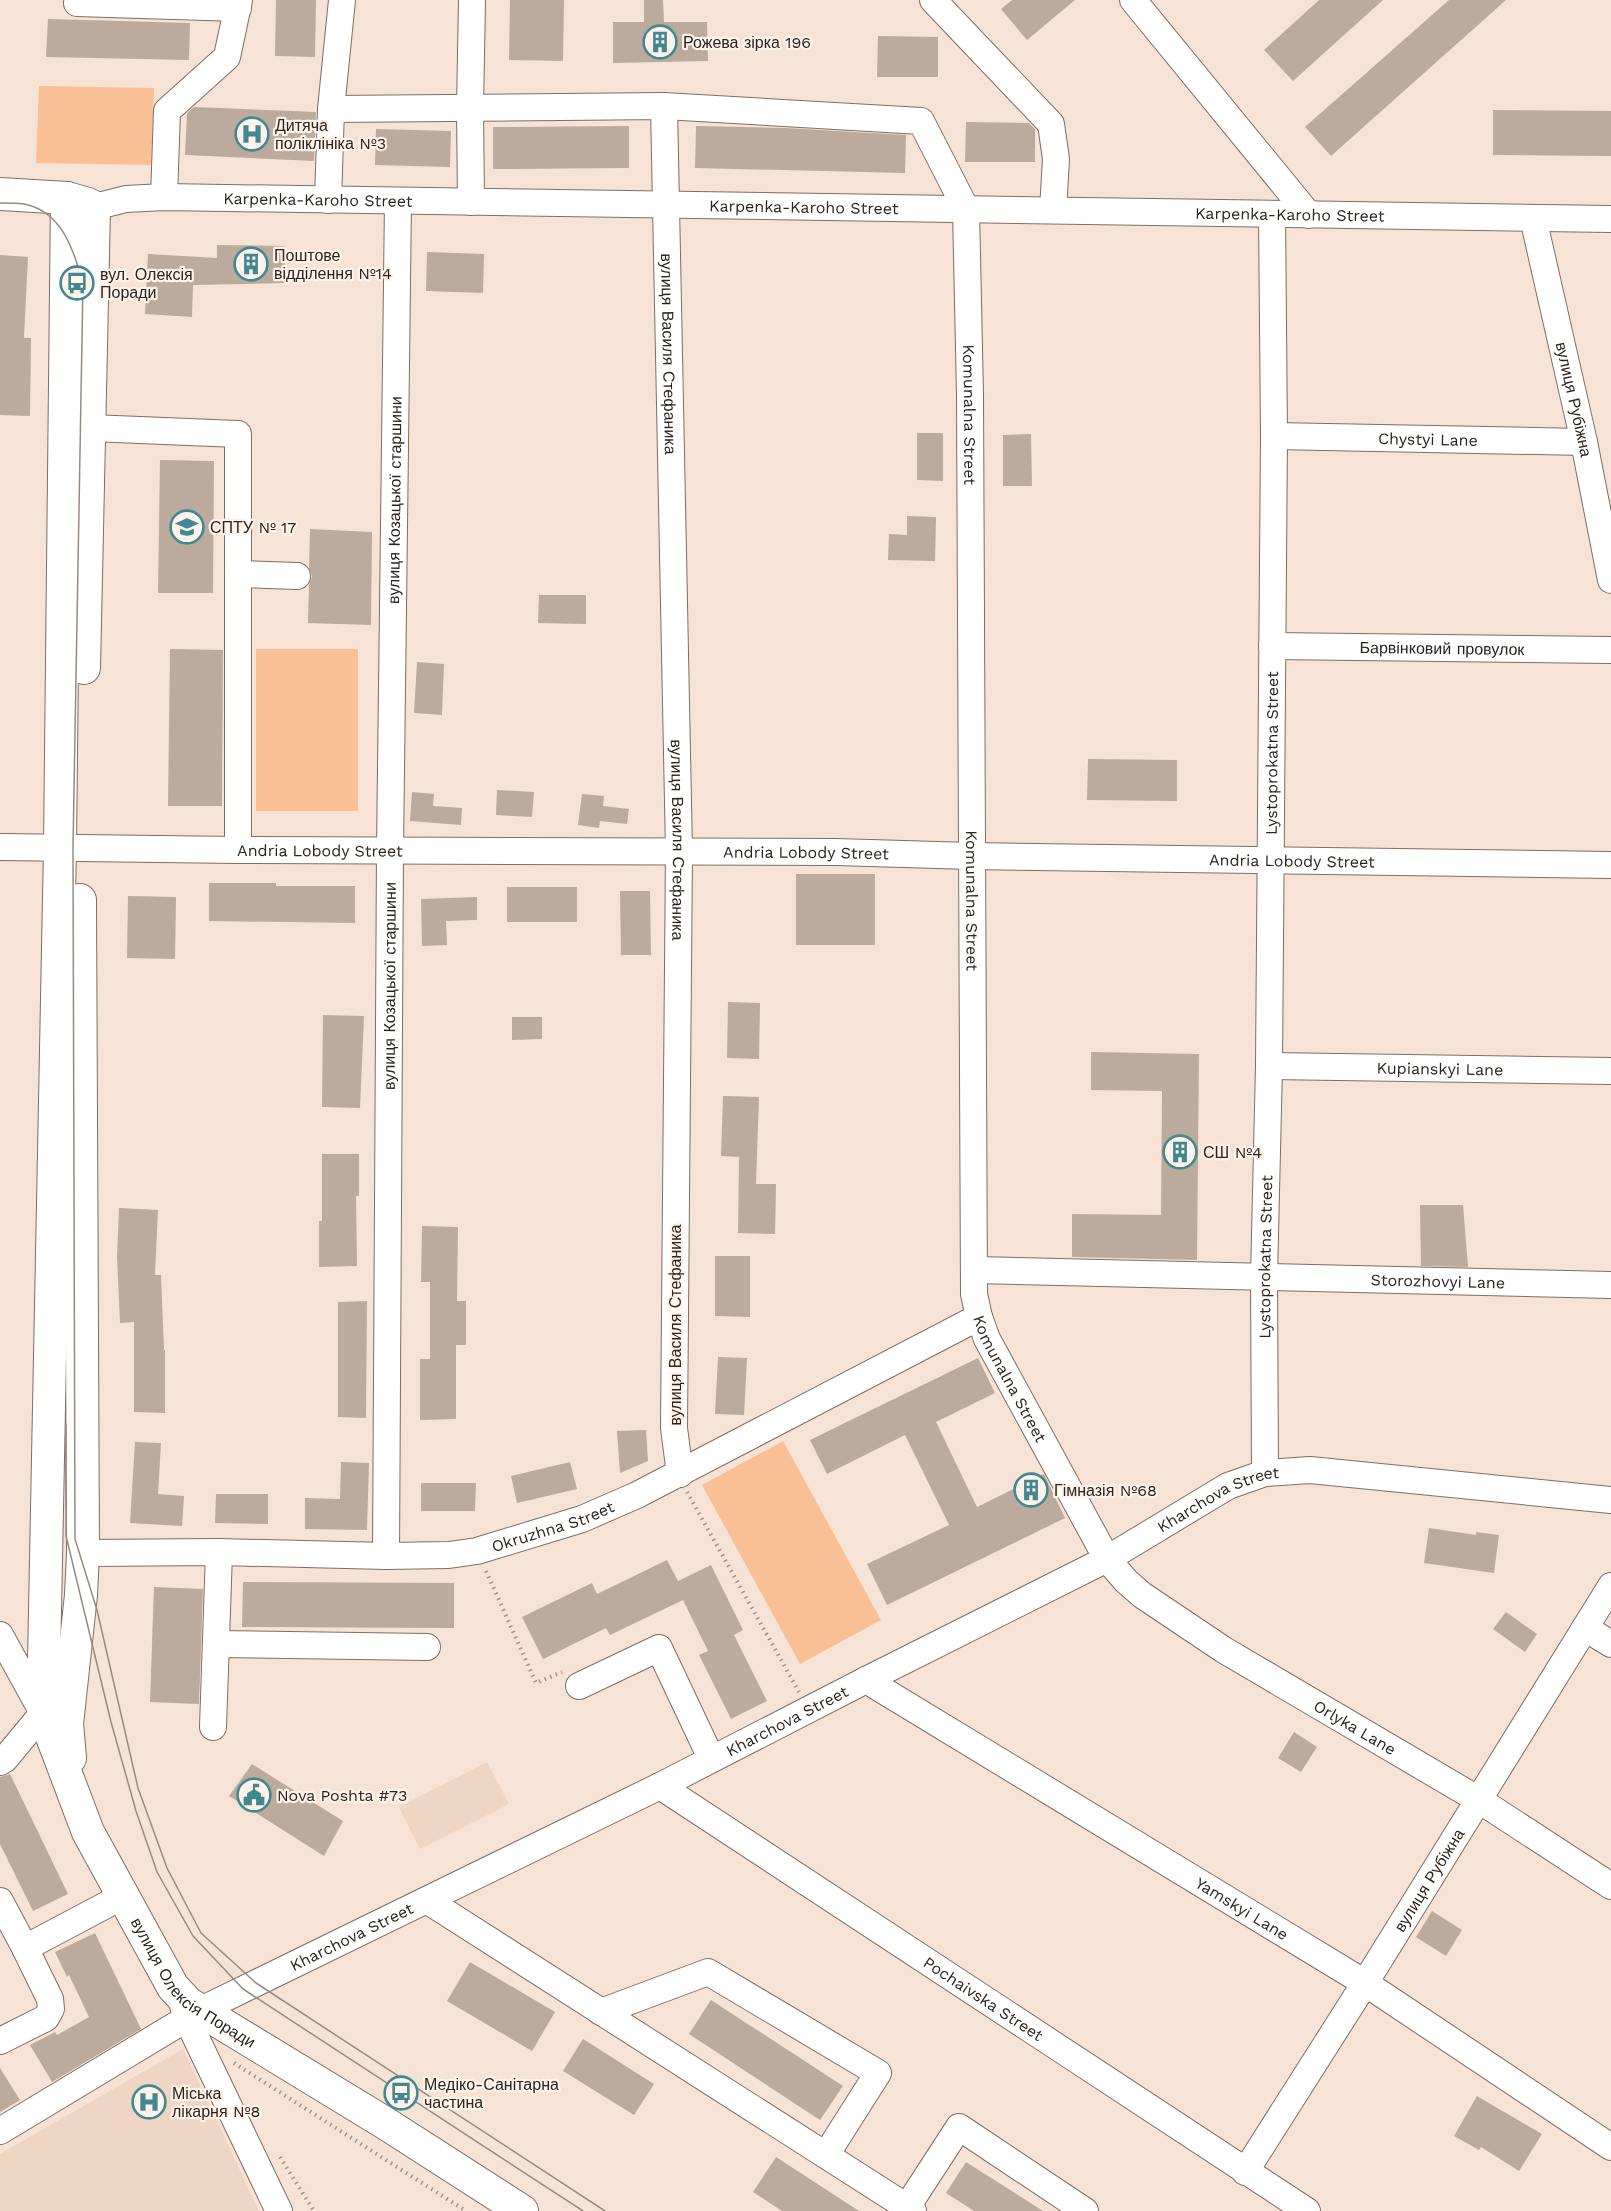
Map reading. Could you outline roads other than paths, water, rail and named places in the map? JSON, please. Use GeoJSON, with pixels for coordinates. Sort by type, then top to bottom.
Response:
{"type":"FeatureCollection","features":[{"type":"Feature","properties":{"kind":"main road","name":"Karpenka-Karoho Street"},"geometry":{"type":"LineString","coordinates":[[0,194],[76,206]]}},
{"type":"Feature","properties":{"kind":"main road"},"geometry":{"type":"LineString","coordinates":[[0,216],[51,217],[76,206]]}},
{"type":"Feature","properties":{"kind":"main road"},"geometry":{"type":"LineString","coordinates":[[43,1713],[70,847],[90,428],[76,206]]}},
{"type":"Feature","properties":{"kind":"main road"},"geometry":{"type":"LineString","coordinates":[[76,206],[70,847],[83,1553],[81,1595],[67,1724],[68,1749],[88,1832]]}},
{"type":"Feature","properties":{"kind":"main road","name":"вулиця Олексія Поради"},"geometry":{"type":"LineString","coordinates":[[43,1713],[88,1832],[173,1987],[189,2008],[385,2123],[522,2211]]}},
{"type":"Feature","properties":{"kind":"street"},"geometry":{"type":"LineString","coordinates":[[328,200],[331,109],[342,0]]}},
{"type":"Feature","properties":{"kind":"street"},"geometry":{"type":"LineString","coordinates":[[471,202],[472,0]]}},
{"type":"Feature","properties":{"kind":"street"},"geometry":{"type":"LineString","coordinates":[[1133,0],[1310,215]]}},
{"type":"Feature","properties":{"kind":"street"},"geometry":{"type":"LineString","coordinates":[[77,3],[238,4],[227,57],[167,111],[164,197]]}},
{"type":"Feature","properties":{"kind":"street"},"geometry":{"type":"LineString","coordinates":[[946,4],[1051,124],[1056,159],[1053,210]]}},
{"type":"Feature","properties":{"kind":"street"},"geometry":{"type":"LineString","coordinates":[[331,109],[664,106],[921,121],[966,209]]}},
{"type":"Feature","properties":{"kind":"street","name":"вулиця Василя Стефаника"},"geometry":{"type":"LineString","coordinates":[[664,106],[668,203],[679,852],[674,1428],[680,1474]]}},
{"type":"Feature","properties":{"kind":"street","name":"Karpenka-Karoho Street"},"geometry":{"type":"LineString","coordinates":[[76,206],[126,199],[164,197],[1611,219]]}},
{"type":"Feature","properties":{"kind":"street","name":"вулиця Козацької старшини"},"geometry":{"type":"LineString","coordinates":[[386,1556],[390,850],[398,201]]}},
{"type":"Feature","properties":{"kind":"street","name":"Komunalna Street"},"geometry":{"type":"LineString","coordinates":[[966,209],[970,407],[974,1294],[987,1339],[1107,1559]]}},
{"type":"Feature","properties":{"kind":"street","name":"Lystoprokatna Street"},"geometry":{"type":"LineString","coordinates":[[1265,1473],[1264,1277],[1269,1066],[1274,436],[1272,214]]}},
{"type":"Feature","properties":{"kind":"street","name":"вулиця Рубіжна"},"geometry":{"type":"LineString","coordinates":[[1533,218],[1584,442],[1611,580]]}},
{"type":"Feature","properties":{"kind":"street"},"geometry":{"type":"LineString","coordinates":[[90,428],[238,434],[238,850]]}},
{"type":"Feature","properties":{"kind":"street","name":"Chystyi Lane"},"geometry":{"type":"LineString","coordinates":[[1274,436],[1584,442]]}},
{"type":"Feature","properties":{"kind":"street"},"geometry":{"type":"LineString","coordinates":[[238,574],[297,576]]}},
{"type":"Feature","properties":{"kind":"street","name":"Барвінковий провулок"},"geometry":{"type":"LineString","coordinates":[[1272,645],[1611,650]]}},
{"type":"Feature","properties":{"kind":"street","name":"Andria Lobody Street"},"geometry":{"type":"LineString","coordinates":[[0,847],[836,852],[1611,865]]}},
{"type":"Feature","properties":{"kind":"street","name":"Kupianskyi Lane"},"geometry":{"type":"LineString","coordinates":[[1269,1066],[1611,1071]]}},
{"type":"Feature","properties":{"kind":"street","name":"Storozhovyi Lane"},"geometry":{"type":"LineString","coordinates":[[974,1270],[1611,1285]]}},
{"type":"Feature","properties":{"kind":"street","name":"Okruzhna Street"},"geometry":{"type":"LineString","coordinates":[[83,1553],[219,1552],[386,1556],[448,1555],[477,1551],[582,1519],[680,1474],[979,1317]]}},
{"type":"Feature","properties":{"kind":"street","name":"Kharchova Street"},"geometry":{"type":"LineString","coordinates":[[0,2132],[189,2008],[428,1901],[660,1786],[711,1758],[1107,1559],[1228,1486],[1265,1473],[1310,1470],[1611,1500]]}},
{"type":"Feature","properties":{"kind":"street"},"geometry":{"type":"LineString","coordinates":[[213,1728],[219,1552]]}},
{"type":"Feature","properties":{"kind":"street","name":"Orlyka Lane"},"geometry":{"type":"LineString","coordinates":[[1107,1559],[1142,1595],[1205,1638],[1479,1800],[1611,1886]]}},
{"type":"Feature","properties":{"kind":"street","name":"вулиця Рубіжна"},"geometry":{"type":"LineString","coordinates":[[1245,2172],[1611,1586]]}},
{"type":"Feature","properties":{"kind":"street"},"geometry":{"type":"LineString","coordinates":[[1585,1628],[1611,1644]]}},
{"type":"Feature","properties":{"kind":"street","name":"вулиця Олексія Поради"},"geometry":{"type":"LineString","coordinates":[[0,1635],[43,1713]]}},
{"type":"Feature","properties":{"kind":"street"},"geometry":{"type":"LineString","coordinates":[[216,1644],[427,1647]]}},
{"type":"Feature","properties":{"kind":"street"},"geometry":{"type":"LineString","coordinates":[[579,1686],[660,1648],[711,1758]]}},
{"type":"Feature","properties":{"kind":"street","name":"Yamskyi Lane"},"geometry":{"type":"LineString","coordinates":[[866,1680],[1365,1983],[1611,2147]]}},
{"type":"Feature","properties":{"kind":"street"},"geometry":{"type":"LineString","coordinates":[[0,1762],[43,1713]]}},
{"type":"Feature","properties":{"kind":"street","name":"Pochaivska Street"},"geometry":{"type":"LineString","coordinates":[[660,1786],[1306,2211]]}},
{"type":"Feature","properties":{"kind":"street"},"geometry":{"type":"LineString","coordinates":[[25,1948],[123,1896]]}},
{"type":"Feature","properties":{"kind":"street"},"geometry":{"type":"LineString","coordinates":[[0,1901],[50,1999],[51,2009],[46,2018],[0,2041]]}},
{"type":"Feature","properties":{"kind":"street"},"geometry":{"type":"LineString","coordinates":[[428,1901],[910,2209],[959,2127],[1085,2211]]}},
{"type":"Feature","properties":{"kind":"street"},"geometry":{"type":"LineString","coordinates":[[601,2012],[708,1972],[878,2073],[825,2155]]}},
{"type":"Feature","properties":{"kind":"street"},"geometry":{"type":"LineString","coordinates":[[189,2008],[279,2211]]}},
{"type":"Feature","properties":{"kind":"tram line"},"geometry":{"type":"LineString","coordinates":[[0,203],[24,204],[48,215],[64,234],[83,283],[73,847],[75,1539],[97,1610],[138,1788],[167,1868],[201,1933],[256,1983],[605,2211]]}},
{"type":"Feature","properties":{"kind":"tram line"},"geometry":{"type":"LineString","coordinates":[[66,1424],[66,1536],[111,1722],[136,1811],[157,1872],[193,1936],[243,1989],[583,2211]]}},
{"type":"Feature","properties":{"kind":"place","name":"Рожева зірка 196"},"geometry":{"type":"Point","coordinates":[660,42]}},
{"type":"Feature","properties":{"kind":"place","name":"Дитяча поліклініка №3"},"geometry":{"type":"Point","coordinates":[252,134]}},
{"type":"Feature","properties":{"kind":"place","name":"Поштове відділення №14"},"geometry":{"type":"Point","coordinates":[251,264]}},
{"type":"Feature","properties":{"kind":"place","name":"вул. Олексія Поради"},"geometry":{"type":"Point","coordinates":[77,283]}},
{"type":"Feature","properties":{"kind":"place","name":"СПТУ № 17"},"geometry":{"type":"Point","coordinates":[187,527]}},
{"type":"Feature","properties":{"kind":"place","name":"СШ №4"},"geometry":{"type":"Point","coordinates":[1180,1152]}},
{"type":"Feature","properties":{"kind":"place","name":"Гімназія №68"},"geometry":{"type":"Point","coordinates":[1031,1490]}},
{"type":"Feature","properties":{"kind":"place","name":"Nova Poshta #73"},"geometry":{"type":"Point","coordinates":[254,1795]}},
{"type":"Feature","properties":{"kind":"place","name":"Медіко-Санітарна частина"},"geometry":{"type":"Point","coordinates":[401,2093]}},
{"type":"Feature","properties":{"kind":"place","name":"Міська лікарня №8"},"geometry":{"type":"Point","coordinates":[149,2102]}}]}
